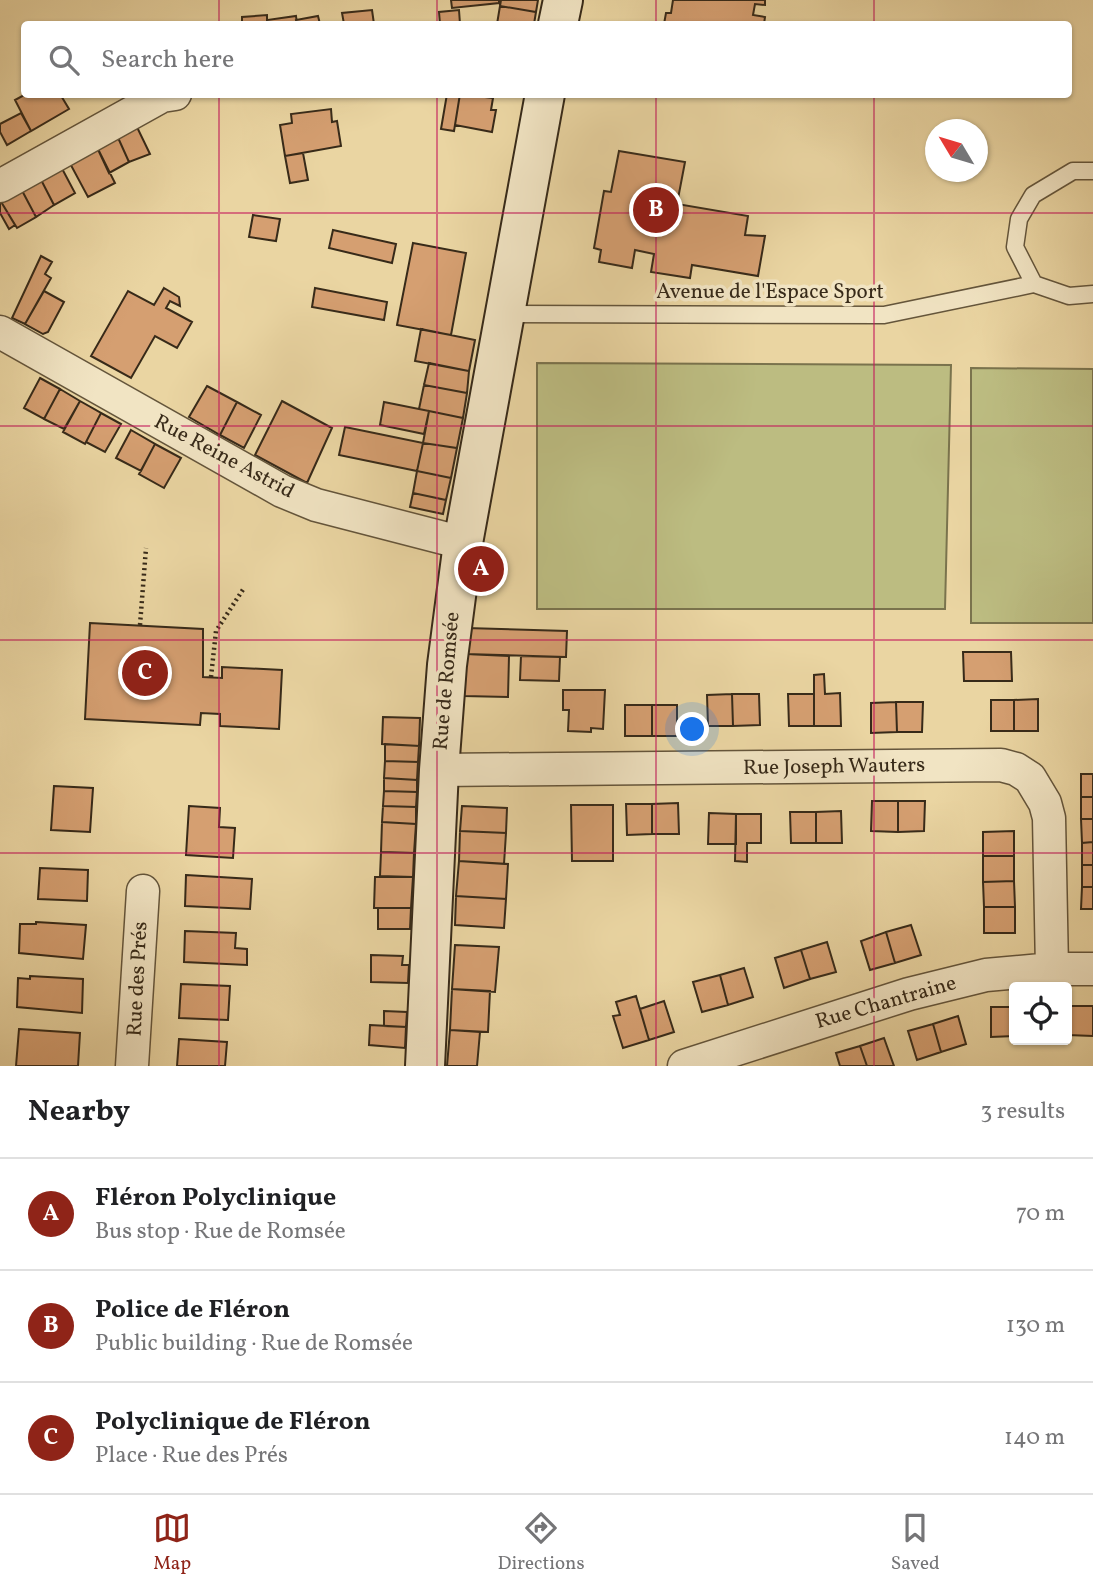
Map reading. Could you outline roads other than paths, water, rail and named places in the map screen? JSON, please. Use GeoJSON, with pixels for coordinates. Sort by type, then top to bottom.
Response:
{"type":"FeatureCollection","features":[{"type":"Feature","properties":{"kind":"main road"},"geometry":{"type":"LineString","coordinates":[[559,21],[563,0]]}},
{"type":"Feature","properties":{"kind":"main road","name":"Rue de Romsée"},"geometry":{"type":"LineString","coordinates":[[425,1066],[439,770],[447,665],[463,543],[544,98]]}},
{"type":"Feature","properties":{"kind":"street"},"geometry":{"type":"LineString","coordinates":[[0,186],[158,98]]}},
{"type":"Feature","properties":{"kind":"street","name":"Rue Reine Astrid"},"geometry":{"type":"LineString","coordinates":[[0,332],[282,491],[316,505],[463,543]]}},
{"type":"Feature","properties":{"kind":"street","name":"Rue Joseph Wauters"},"geometry":{"type":"LineString","coordinates":[[439,770],[1001,765],[1016,769],[1030,778],[1040,791],[1049,818],[1052,969]]}},
{"type":"Feature","properties":{"kind":"street","name":"Rue des Prés"},"geometry":{"type":"LineString","coordinates":[[132,1066],[143,891]]}},
{"type":"Feature","properties":{"kind":"street","name":"Rue Chantraine"},"geometry":{"type":"LineString","coordinates":[[684,1066],[909,994],[986,975],[1052,969],[1093,969]]}},
{"type":"Feature","properties":{"kind":"lane"},"geometry":{"type":"LineString","coordinates":[[1093,171],[1073,171],[1033,195],[1019,219],[1016,247],[1034,284],[1069,296],[1093,294]]}},
{"type":"Feature","properties":{"kind":"lane","name":"Avenue de l'Espace Sport"},"geometry":{"type":"LineString","coordinates":[[505,314],[884,315],[1034,284]]}},
{"type":"Feature","properties":{"kind":"place","name":"Police de Fléron"},"geometry":{"type":"Point","coordinates":[656,210]}},
{"type":"Feature","properties":{"kind":"place","name":"Fléron Polyclinique"},"geometry":{"type":"Point","coordinates":[481,569]}},
{"type":"Feature","properties":{"kind":"place","name":"Polyclinique de Fléron"},"geometry":{"type":"Point","coordinates":[145,673]}}]}
